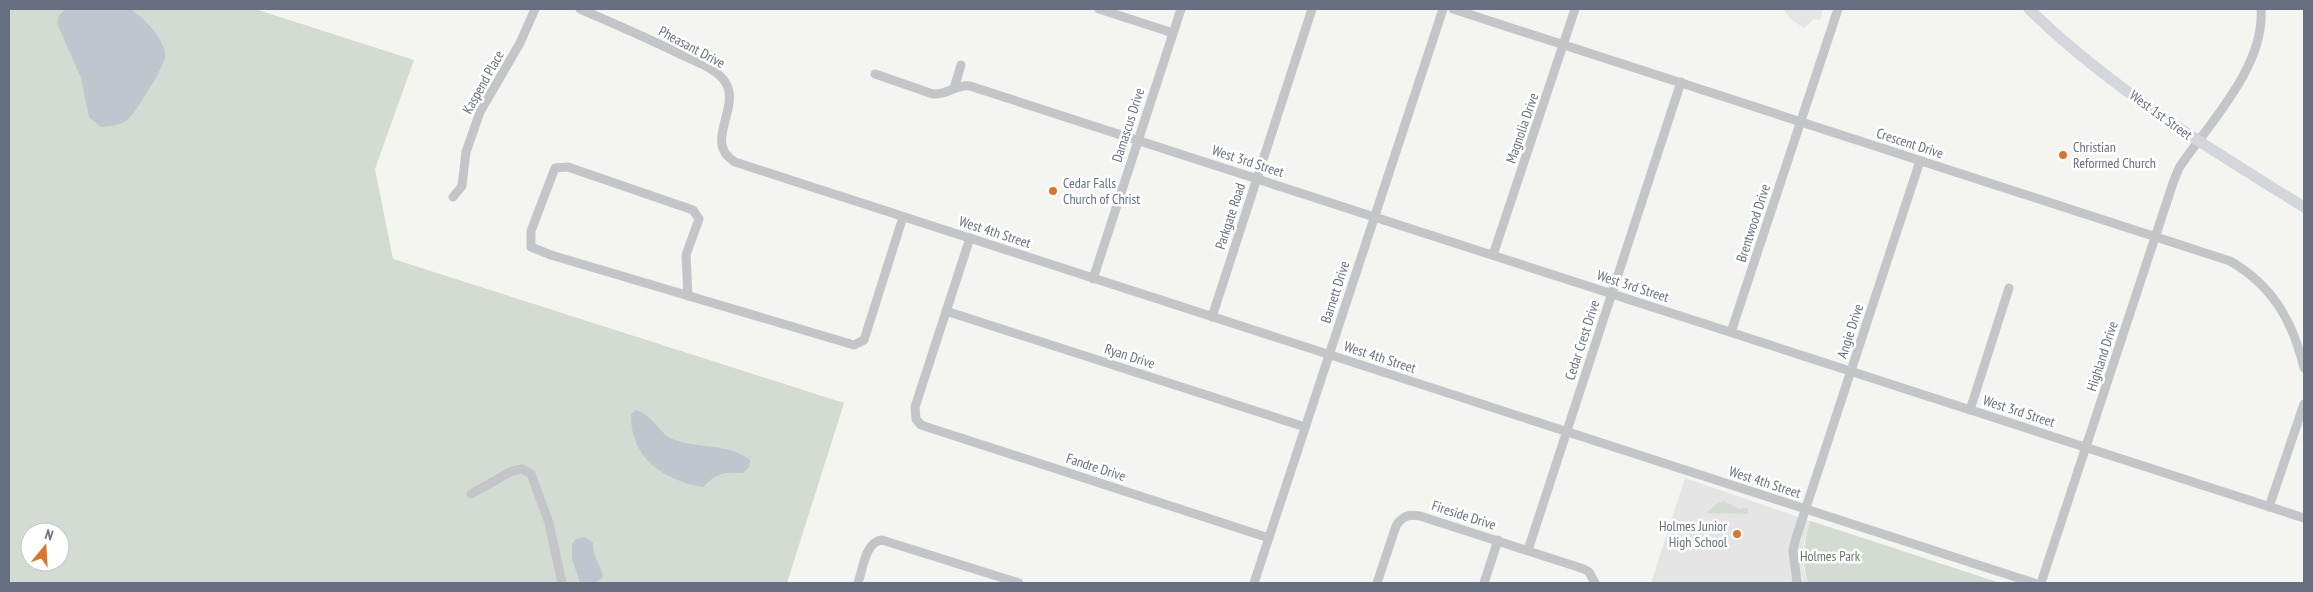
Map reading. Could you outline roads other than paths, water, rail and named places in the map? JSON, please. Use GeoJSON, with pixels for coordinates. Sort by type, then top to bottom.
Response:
{"type":"FeatureCollection","features":[{"type":"Feature","properties":{"kind":"main road","name":"West 1st Street"},"geometry":{"type":"LineString","coordinates":[[2029,9],[2089,62],[2198,141],[2304,207]]}},
{"type":"Feature","properties":{"kind":"street","name":"Kaspend Place"},"geometry":{"type":"LineString","coordinates":[[453,197],[462,186],[466,152],[480,112],[520,42],[535,9]]}},
{"type":"Feature","properties":{"kind":"street","name":"Pheasant Drive"},"geometry":{"type":"LineString","coordinates":[[580,9],[665,46],[706,66],[723,78],[729,89],[730,106],[721,138],[723,150]]}},
{"type":"Feature","properties":{"kind":"street"},"geometry":{"type":"LineString","coordinates":[[1099,9],[1173,33]]}},
{"type":"Feature","properties":{"kind":"street","name":"Damascus Drive"},"geometry":{"type":"LineString","coordinates":[[1093,279],[1181,9]]}},
{"type":"Feature","properties":{"kind":"street","name":"Parkgate Road"},"geometry":{"type":"LineString","coordinates":[[1212,317],[1312,9]]}},
{"type":"Feature","properties":{"kind":"street","name":"Barnett Drive"},"geometry":{"type":"LineString","coordinates":[[1254,583],[1443,9]]}},
{"type":"Feature","properties":{"kind":"street","name":"Crescent Drive"},"geometry":{"type":"LineString","coordinates":[[1454,9],[2230,260],[2262,283],[2283,311],[2304,368]]}},
{"type":"Feature","properties":{"kind":"street","name":"Magnolia Drive"},"geometry":{"type":"LineString","coordinates":[[1493,255],[1575,9]]}},
{"type":"Feature","properties":{"kind":"street","name":"Brentwood Drive"},"geometry":{"type":"LineString","coordinates":[[1731,332],[1838,9]]}},
{"type":"Feature","properties":{"kind":"street","name":"Highland Drive"},"geometry":{"type":"LineString","coordinates":[[2041,583],[2176,176],[2248,67],[2257,41],[2261,9]]}},
{"type":"Feature","properties":{"kind":"street"},"geometry":{"type":"LineString","coordinates":[[954,88],[961,65]]}},
{"type":"Feature","properties":{"kind":"street","name":"West 3rd Street"},"geometry":{"type":"LineString","coordinates":[[875,74],[933,94],[942,95],[961,85],[970,86],[2304,518]]}},
{"type":"Feature","properties":{"kind":"street","name":"Cedar Crest Drive"},"geometry":{"type":"LineString","coordinates":[[1528,550],[1681,82]]}},
{"type":"Feature","properties":{"kind":"street","name":"West 4th Street"},"geometry":{"type":"LineString","coordinates":[[723,150],[735,162],[2034,583]]}},
{"type":"Feature","properties":{"kind":"street","name":"Angie Drive"},"geometry":{"type":"LineString","coordinates":[[1797,583],[1793,550],[1920,161]]}},
{"type":"Feature","properties":{"kind":"street"},"geometry":{"type":"LineString","coordinates":[[688,296],[686,255],[700,219],[693,210],[568,167],[555,168],[530,231],[531,247],[688,296],[854,345],[864,340],[903,217]]}},
{"type":"Feature","properties":{"kind":"street"},"geometry":{"type":"LineString","coordinates":[[946,311],[970,238]]}},
{"type":"Feature","properties":{"kind":"street"},"geometry":{"type":"LineString","coordinates":[[1970,410],[2009,288]]}},
{"type":"Feature","properties":{"kind":"street","name":"Fandre Drive"},"geometry":{"type":"LineString","coordinates":[[946,311],[915,407],[916,420],[927,428],[1269,538]]}},
{"type":"Feature","properties":{"kind":"street","name":"Ryan Drive"},"geometry":{"type":"LineString","coordinates":[[946,311],[1305,427]]}},
{"type":"Feature","properties":{"kind":"street"},"geometry":{"type":"LineString","coordinates":[[2269,507],[2304,404]]}},
{"type":"Feature","properties":{"kind":"street"},"geometry":{"type":"LineString","coordinates":[[470,494],[512,471],[522,469],[532,474],[549,523],[562,583]]}},
{"type":"Feature","properties":{"kind":"street","name":"Fireside Drive"},"geometry":{"type":"LineString","coordinates":[[1377,583],[1396,526],[1399,521],[1410,515],[1420,516],[1584,568],[1593,577],[1595,583]]}},
{"type":"Feature","properties":{"kind":"street"},"geometry":{"type":"LineString","coordinates":[[858,583],[869,548],[877,540],[882,540],[1019,583]]}},
{"type":"Feature","properties":{"kind":"street"},"geometry":{"type":"LineString","coordinates":[[1484,583],[1498,540]]}},
{"type":"Feature","properties":{"kind":"place","name":"Christian Reformed Church"},"geometry":{"type":"Point","coordinates":[2063,155]}},
{"type":"Feature","properties":{"kind":"place","name":"Cedar Falls Church of Christ"},"geometry":{"type":"Point","coordinates":[1053,191]}},
{"type":"Feature","properties":{"kind":"place","name":"Holmes Junior High School"},"geometry":{"type":"Point","coordinates":[1737,534]}},
{"type":"Feature","properties":{"kind":"park label","name":"Holmes Park"},"geometry":{"type":"Point","coordinates":[1830,556]}}]}
